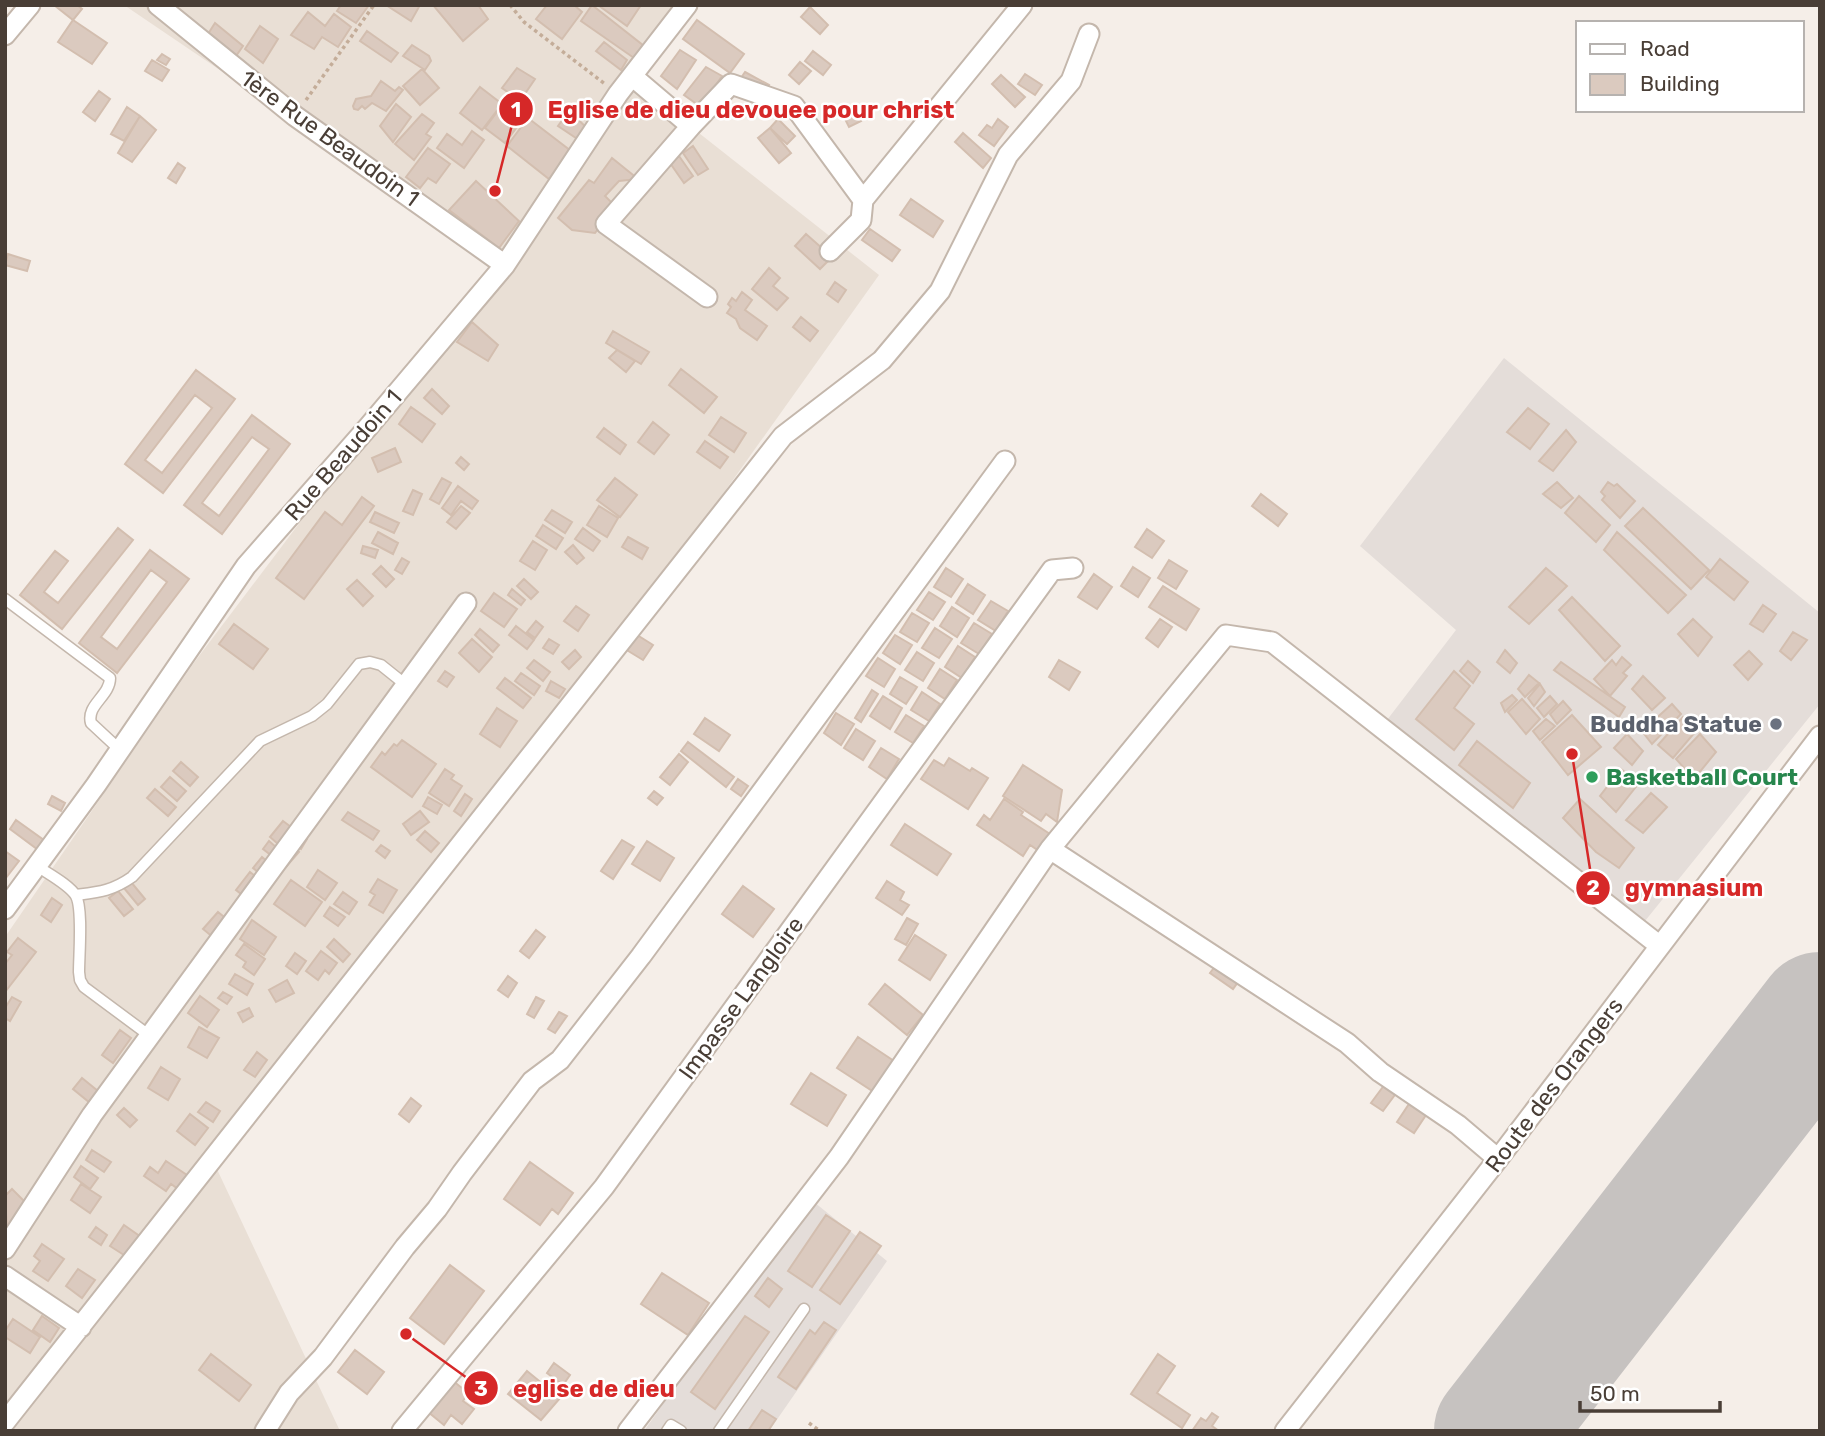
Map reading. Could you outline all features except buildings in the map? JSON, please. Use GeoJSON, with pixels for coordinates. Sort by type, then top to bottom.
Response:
{"type":"FeatureCollection","features":[{"type":"Feature","properties":{"kind":"street"},"geometry":{"type":"LineString","coordinates":[[5,34],[30,5]]}},
{"type":"Feature","properties":{"kind":"street","name":"1ère Rue Beaudoin 1"},"geometry":{"type":"LineString","coordinates":[[158,5],[295,116],[505,265]]}},
{"type":"Feature","properties":{"kind":"street","name":"Rue Beaudoin 1"},"geometry":{"type":"LineString","coordinates":[[5,909],[120,750],[246,566],[505,265],[618,94],[687,5]]}},
{"type":"Feature","properties":{"kind":"street"},"geometry":{"type":"LineString","coordinates":[[830,250],[861,219],[863,200],[1022,5]]}},
{"type":"Feature","properties":{"kind":"street"},"geometry":{"type":"LineString","coordinates":[[5,1422],[783,436],[882,360],[940,291],[1008,155],[1071,81],[1089,34]]}},
{"type":"Feature","properties":{"kind":"street"},"geometry":{"type":"LineString","coordinates":[[632,76],[691,126]]}},
{"type":"Feature","properties":{"kind":"street"},"geometry":{"type":"LineString","coordinates":[[707,298],[606,223],[731,84],[794,106],[863,200]]}},
{"type":"Feature","properties":{"kind":"street"},"geometry":{"type":"LineString","coordinates":[[265,1431],[289,1393],[323,1357],[532,1081],[560,1060],[641,956],[1005,461]]}},
{"type":"Feature","properties":{"kind":"street","name":"Impasse Langloire"},"geometry":{"type":"LineString","coordinates":[[402,1431],[604,1187],[1052,570],[1073,568]]}},
{"type":"Feature","properties":{"kind":"street"},"geometry":{"type":"LineString","coordinates":[[5,1249],[92,1115],[466,603]]}},
{"type":"Feature","properties":{"kind":"street"},"geometry":{"type":"LineString","coordinates":[[628,1431],[839,1157],[1050,849],[1226,635],[1272,642],[1660,946]]}},
{"type":"Feature","properties":{"kind":"street","name":"Route des Orangers"},"geometry":{"type":"LineString","coordinates":[[1285,1431],[1498,1159],[1820,736]]}},
{"type":"Feature","properties":{"kind":"street"},"geometry":{"type":"LineString","coordinates":[[1050,849],[1347,1043],[1380,1072],[1458,1125],[1498,1159]]}},
{"type":"Feature","properties":{"kind":"street"},"geometry":{"type":"LineString","coordinates":[[5,1276],[81,1326]]}},
{"type":"Feature","properties":{"kind":"lane"},"geometry":{"type":"LineString","coordinates":[[5,599],[110,678],[109,687],[90,712],[89,718],[120,750]]}},
{"type":"Feature","properties":{"kind":"lane"},"geometry":{"type":"LineString","coordinates":[[76,895],[106,891],[132,877],[260,741],[312,716],[327,704],[359,664],[370,662],[381,665],[407,685]]}},
{"type":"Feature","properties":{"kind":"lane"},"geometry":{"type":"LineString","coordinates":[[37,866],[76,895],[79,908],[80,980],[84,986],[150,1036]]}},
{"type":"Feature","properties":{"kind":"lane"},"geometry":{"type":"LineString","coordinates":[[719,1431],[804,1308]]}},
{"type":"Feature","properties":{"kind":"lane"},"geometry":{"type":"LineString","coordinates":[[667,1431],[671,1425],[681,1431]]}},
{"type":"Feature","properties":{"kind":"path"},"geometry":{"type":"LineString","coordinates":[[295,116],[374,5]]}},
{"type":"Feature","properties":{"kind":"path"},"geometry":{"type":"LineString","coordinates":[[510,5],[524,22],[618,94]]}},
{"type":"Feature","properties":{"kind":"path"},"geometry":{"type":"LineString","coordinates":[[809,1423],[820,1431]]}},
{"type":"Feature","properties":{"kind":"shaded area"},"geometry":{"type":"Polygon","coordinates":[[[124,5],[692,5],[638,85],[879,275],[693,536],[215,1165],[340,1431],[5,1431],[5,937],[193,664],[313,505],[507,265],[124,5]]]}},
{"type":"Feature","properties":{"kind":"shaded area"},"geometry":{"type":"Polygon","coordinates":[[[1504,358],[1820,613],[1820,704],[1645,921],[1387,720],[1456,630],[1360,546],[1504,358]]]}},
{"type":"Feature","properties":{"kind":"shaded area"},"geometry":{"type":"Polygon","coordinates":[[[809,1198],[887,1261],[769,1431],[644,1431],[809,1198]]]}},
{"type":"Feature","properties":{"kind":"runway"},"geometry":{"type":"LineString","coordinates":[[1497,1431],[1820,1015]]}},
{"type":"Feature","properties":{"kind":"place","name":"Eglise de dieu devouee pour christ"},"geometry":{"type":"Point","coordinates":[495,191]}},
{"type":"Feature","properties":{"kind":"place","name":"Buddha Statue"},"geometry":{"type":"Point","coordinates":[1776,724]}},
{"type":"Feature","properties":{"kind":"place","name":"gymnasium"},"geometry":{"type":"Point","coordinates":[1572,754]}},
{"type":"Feature","properties":{"kind":"place","name":"Basketball Court"},"geometry":{"type":"Point","coordinates":[1592,777]}},
{"type":"Feature","properties":{"kind":"place","name":"eglise de dieu"},"geometry":{"type":"Point","coordinates":[406,1334]}}]}
